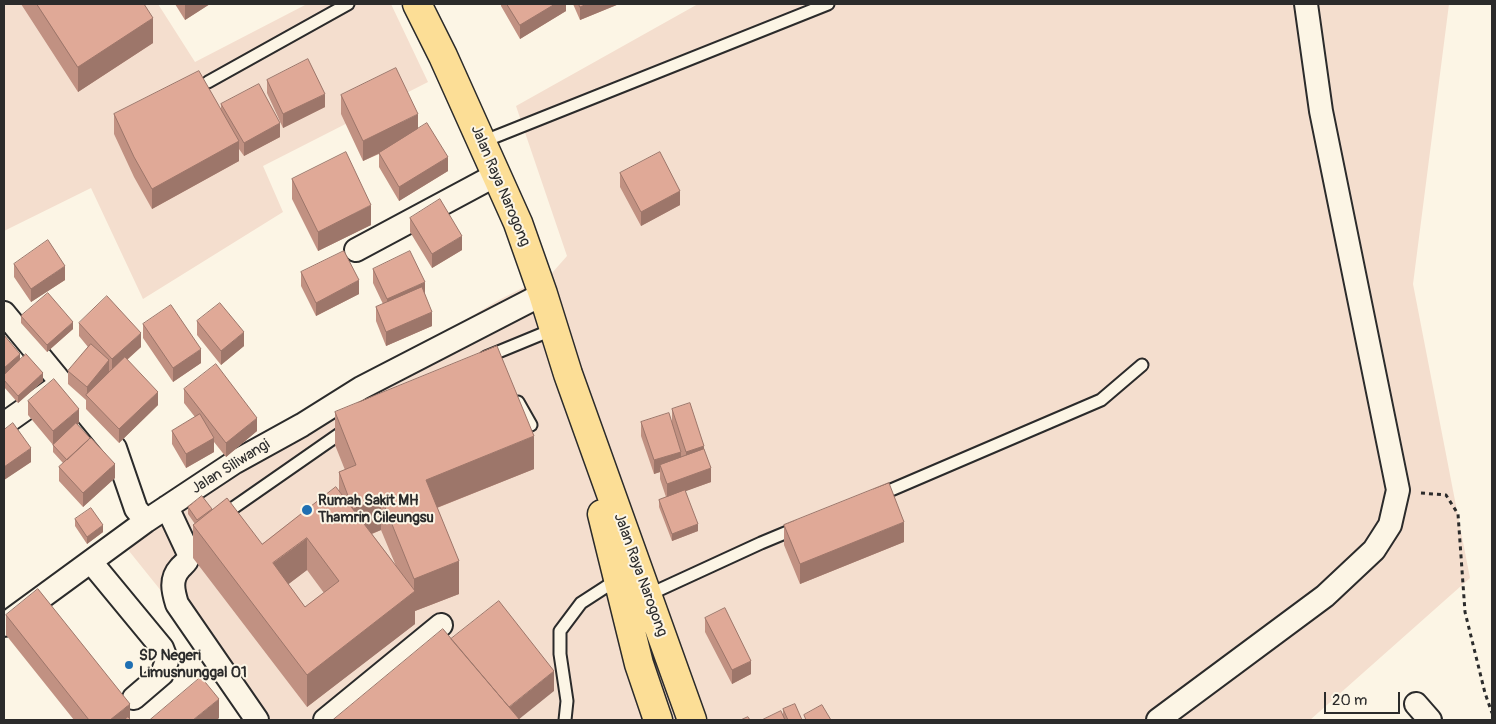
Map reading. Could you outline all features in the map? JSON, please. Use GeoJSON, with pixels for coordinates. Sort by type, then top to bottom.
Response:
{"type":"FeatureCollection","features":[{"type":"Feature","properties":{"kind":"main road","name":"Jalan Raya Narogong"},"geometry":{"type":"LineString","coordinates":[[417,4],[443,56],[518,223],[568,374],[692,720]]}},
{"type":"Feature","properties":{"kind":"main road","name":"Jalan Raya Narogong"},"geometry":{"type":"LineString","coordinates":[[568,374],[639,664],[658,720]]}},
{"type":"Feature","properties":{"kind":"street"},"geometry":{"type":"LineString","coordinates":[[1158,720],[1325,596],[1374,550],[1390,525],[1398,490],[1321,111],[1306,4]]}},
{"type":"Feature","properties":{"kind":"street"},"geometry":{"type":"LineString","coordinates":[[356,250],[496,175]]}},
{"type":"Feature","properties":{"kind":"street","name":"Jalan Siliwangi"},"geometry":{"type":"LineString","coordinates":[[4,625],[146,521],[235,462],[302,425],[361,388],[543,294]]}},
{"type":"Feature","properties":{"kind":"street"},"geometry":{"type":"LineString","coordinates":[[4,313],[115,448],[136,509],[146,521]]}},
{"type":"Feature","properties":{"kind":"street"},"geometry":{"type":"LineString","coordinates":[[4,424],[61,383]]}},
{"type":"Feature","properties":{"kind":"street"},"geometry":{"type":"LineString","coordinates":[[167,507],[189,554],[186,563],[178,570],[174,578],[172,587],[177,604],[257,720]]}},
{"type":"Feature","properties":{"kind":"street"},"geometry":{"type":"LineString","coordinates":[[91,562],[162,648],[166,661],[162,674],[134,698]]}},
{"type":"Feature","properties":{"kind":"street"},"geometry":{"type":"LineString","coordinates":[[324,720],[441,625]]}},
{"type":"Feature","properties":{"kind":"lane"},"geometry":{"type":"LineString","coordinates":[[208,82],[348,4]]}},
{"type":"Feature","properties":{"kind":"lane"},"geometry":{"type":"LineString","coordinates":[[482,142],[828,4]]}},
{"type":"Feature","properties":{"kind":"lane"},"geometry":{"type":"LineString","coordinates":[[473,364],[493,359],[554,329]]}},
{"type":"Feature","properties":{"kind":"lane"},"geometry":{"type":"LineString","coordinates":[[870,499],[1101,400],[1142,364]]}},
{"type":"Feature","properties":{"kind":"lane"},"geometry":{"type":"LineString","coordinates":[[513,394],[531,425]]}},
{"type":"Feature","properties":{"kind":"lane"},"geometry":{"type":"LineString","coordinates":[[217,519],[350,426],[359,422]]}},
{"type":"Feature","properties":{"kind":"lane"},"geometry":{"type":"LineString","coordinates":[[648,595],[806,524]]}},
{"type":"Feature","properties":{"kind":"lane"},"geometry":{"type":"LineString","coordinates":[[566,720],[567,701],[560,654],[560,631],[581,603],[618,579]]}},
{"type":"Feature","properties":{"kind":"path"},"geometry":{"type":"LineString","coordinates":[[1398,490],[1446,495],[1458,514],[1465,612],[1485,693],[1492,713]]}},
{"type":"Feature","properties":{"kind":"shaded area"},"geometry":{"type":"Polygon","coordinates":[[[4,4],[158,4],[195,62],[307,4],[391,4],[428,82],[263,166],[283,212],[143,299],[91,188],[4,231],[4,4]]]}},
{"type":"Feature","properties":{"kind":"shaded area"},"geometry":{"type":"Polygon","coordinates":[[[698,4],[1449,4],[1413,284],[1470,578],[1310,720],[265,720],[129,551],[159,503],[497,301],[552,273],[567,256],[516,106],[698,4]]]}},
{"type":"Feature","properties":{"kind":"building"},"geometry":{"type":"Polygon","coordinates":[[[37,4],[144,4],[153,18],[78,67],[37,4]]]}},
{"type":"Feature","properties":{"kind":"building"},"geometry":{"type":"Polygon","coordinates":[[[507,4],[555,4],[520,25],[507,4]]]}},
{"type":"Feature","properties":{"kind":"building"},"geometry":{"type":"Polygon","coordinates":[[[308,59],[325,94],[283,114],[267,80],[308,59]]]}},
{"type":"Feature","properties":{"kind":"building"},"geometry":{"type":"Polygon","coordinates":[[[396,68],[418,114],[363,141],[341,95],[396,68]]]}},
{"type":"Feature","properties":{"kind":"building"},"geometry":{"type":"Polygon","coordinates":[[[199,71],[239,141],[152,189],[134,157],[114,114],[199,71]]]}},
{"type":"Feature","properties":{"kind":"building"},"geometry":{"type":"Polygon","coordinates":[[[259,84],[280,123],[244,143],[221,104],[259,84]]]}},
{"type":"Feature","properties":{"kind":"building"},"geometry":{"type":"Polygon","coordinates":[[[427,123],[448,157],[399,187],[379,153],[427,123]]]}},
{"type":"Feature","properties":{"kind":"building"},"geometry":{"type":"Polygon","coordinates":[[[346,152],[371,205],[318,232],[292,179],[346,152]]]}},
{"type":"Feature","properties":{"kind":"building"},"geometry":{"type":"Polygon","coordinates":[[[660,152],[680,191],[641,212],[620,173],[660,152]]]}},
{"type":"Feature","properties":{"kind":"building"},"geometry":{"type":"Polygon","coordinates":[[[440,199],[462,236],[432,254],[410,218],[440,199]]]}},
{"type":"Feature","properties":{"kind":"building"},"geometry":{"type":"Polygon","coordinates":[[[48,240],[65,266],[31,289],[14,264],[48,240]]]}},
{"type":"Feature","properties":{"kind":"building"},"geometry":{"type":"Polygon","coordinates":[[[344,251],[359,280],[316,303],[301,272],[344,251]]]}},
{"type":"Feature","properties":{"kind":"building"},"geometry":{"type":"Polygon","coordinates":[[[410,251],[425,282],[387,299],[373,269],[410,251]]]}},
{"type":"Feature","properties":{"kind":"building"},"geometry":{"type":"Polygon","coordinates":[[[422,287],[432,312],[386,332],[376,307],[422,287]]]}},
{"type":"Feature","properties":{"kind":"building"},"geometry":{"type":"Polygon","coordinates":[[[48,293],[73,322],[47,345],[21,316],[48,293]]]}},
{"type":"Feature","properties":{"kind":"building"},"geometry":{"type":"Polygon","coordinates":[[[107,296],[141,333],[112,359],[79,323],[107,296]]]}},
{"type":"Feature","properties":{"kind":"building"},"geometry":{"type":"Polygon","coordinates":[[[220,303],[244,332],[221,351],[197,321],[220,303]]]}},
{"type":"Feature","properties":{"kind":"building"},"geometry":{"type":"Polygon","coordinates":[[[171,305],[201,349],[173,368],[143,324],[171,305]]]}},
{"type":"Feature","properties":{"kind":"building"},"geometry":{"type":"Polygon","coordinates":[[[4,335],[20,354],[4,368],[4,335]]]}},
{"type":"Feature","properties":{"kind":"building"},"geometry":{"type":"Polygon","coordinates":[[[91,344],[109,360],[87,387],[68,371],[91,344]]]}},
{"type":"Feature","properties":{"kind":"building"},"geometry":{"type":"Polygon","coordinates":[[[497,346],[534,436],[426,480],[459,561],[414,579],[381,497],[353,509],[339,472],[356,465],[335,412],[497,346]]]}},
{"type":"Feature","properties":{"kind":"building"},"geometry":{"type":"Polygon","coordinates":[[[26,354],[43,373],[18,396],[4,380],[4,375],[26,354]]]}},
{"type":"Feature","properties":{"kind":"building"},"geometry":{"type":"Polygon","coordinates":[[[125,357],[158,392],[119,429],[86,395],[125,357]]]}},
{"type":"Feature","properties":{"kind":"building"},"geometry":{"type":"Polygon","coordinates":[[[216,364],[257,418],[226,443],[184,389],[216,364]]]}},
{"type":"Feature","properties":{"kind":"building"},"geometry":{"type":"Polygon","coordinates":[[[54,379],[79,409],[53,431],[28,401],[54,379]]]}},
{"type":"Feature","properties":{"kind":"building"},"geometry":{"type":"Polygon","coordinates":[[[690,403],[704,446],[686,452],[672,409],[690,403]]]}},
{"type":"Feature","properties":{"kind":"building"},"geometry":{"type":"Polygon","coordinates":[[[669,413],[681,452],[654,460],[641,422],[669,413]]]}},
{"type":"Feature","properties":{"kind":"building"},"geometry":{"type":"Polygon","coordinates":[[[200,414],[214,438],[186,454],[172,431],[200,414]]]}},
{"type":"Feature","properties":{"kind":"building"},"geometry":{"type":"Polygon","coordinates":[[[13,423],[31,448],[4,467],[4,430],[13,423]]]}},
{"type":"Feature","properties":{"kind":"building"},"geometry":{"type":"Polygon","coordinates":[[[76,423],[90,438],[67,460],[53,445],[76,423]]]}},
{"type":"Feature","properties":{"kind":"building"},"geometry":{"type":"Polygon","coordinates":[[[91,438],[115,464],[83,493],[59,467],[91,438]]]}},
{"type":"Feature","properties":{"kind":"building"},"geometry":{"type":"Polygon","coordinates":[[[704,449],[711,468],[667,484],[660,465],[704,449]]]}},
{"type":"Feature","properties":{"kind":"building"},"geometry":{"type":"Polygon","coordinates":[[[889,483],[904,522],[800,564],[784,525],[889,483]]]}},
{"type":"Feature","properties":{"kind":"building"},"geometry":{"type":"Polygon","coordinates":[[[336,487],[415,591],[307,675],[193,525],[227,498],[262,544],[336,487]],[[307,538],[273,563],[305,607],[339,581],[307,538]]]}},
{"type":"Feature","properties":{"kind":"building"},"geometry":{"type":"Polygon","coordinates":[[[685,490],[698,524],[672,534],[659,500],[685,490]]]}},
{"type":"Feature","properties":{"kind":"building"},"geometry":{"type":"Polygon","coordinates":[[[202,496],[212,509],[197,520],[188,507],[202,496]]]}},
{"type":"Feature","properties":{"kind":"building"},"geometry":{"type":"Polygon","coordinates":[[[91,508],[103,525],[87,537],[75,519],[91,508]]]}},
{"type":"Feature","properties":{"kind":"building"},"geometry":{"type":"Polygon","coordinates":[[[38,589],[130,704],[110,720],[89,720],[6,615],[38,589]]]}},
{"type":"Feature","properties":{"kind":"building"},"geometry":{"type":"Polygon","coordinates":[[[499,601],[554,671],[509,707],[451,639],[499,601]]]}},
{"type":"Feature","properties":{"kind":"building"},"geometry":{"type":"Polygon","coordinates":[[[725,608],[751,661],[732,670],[705,618],[725,608]]]}},
{"type":"Feature","properties":{"kind":"building"},"geometry":{"type":"Polygon","coordinates":[[[443,629],[520,720],[333,720],[443,629]]]}},
{"type":"Feature","properties":{"kind":"building"},"geometry":{"type":"Polygon","coordinates":[[[201,677],[219,699],[193,720],[150,720],[201,677]]]}},
{"type":"Feature","properties":{"kind":"building"},"geometry":{"type":"Polygon","coordinates":[[[795,704],[802,720],[788,720],[783,709],[795,704]]]}},
{"type":"Feature","properties":{"kind":"building"},"geometry":{"type":"Polygon","coordinates":[[[822,705],[831,720],[806,720],[804,715],[822,705]]]}},
{"type":"Feature","properties":{"kind":"building"},"geometry":{"type":"Polygon","coordinates":[[[781,711],[785,720],[762,720],[781,711]]]}},
{"type":"Feature","properties":{"kind":"place","name":"Rumah Sakit MH Thamrin Cileungsu"},"geometry":{"type":"Point","coordinates":[307,510]}},
{"type":"Feature","properties":{"kind":"place","name":"SD Negeri Limusnunggal 01"},"geometry":{"type":"Point","coordinates":[129,665]}}]}
